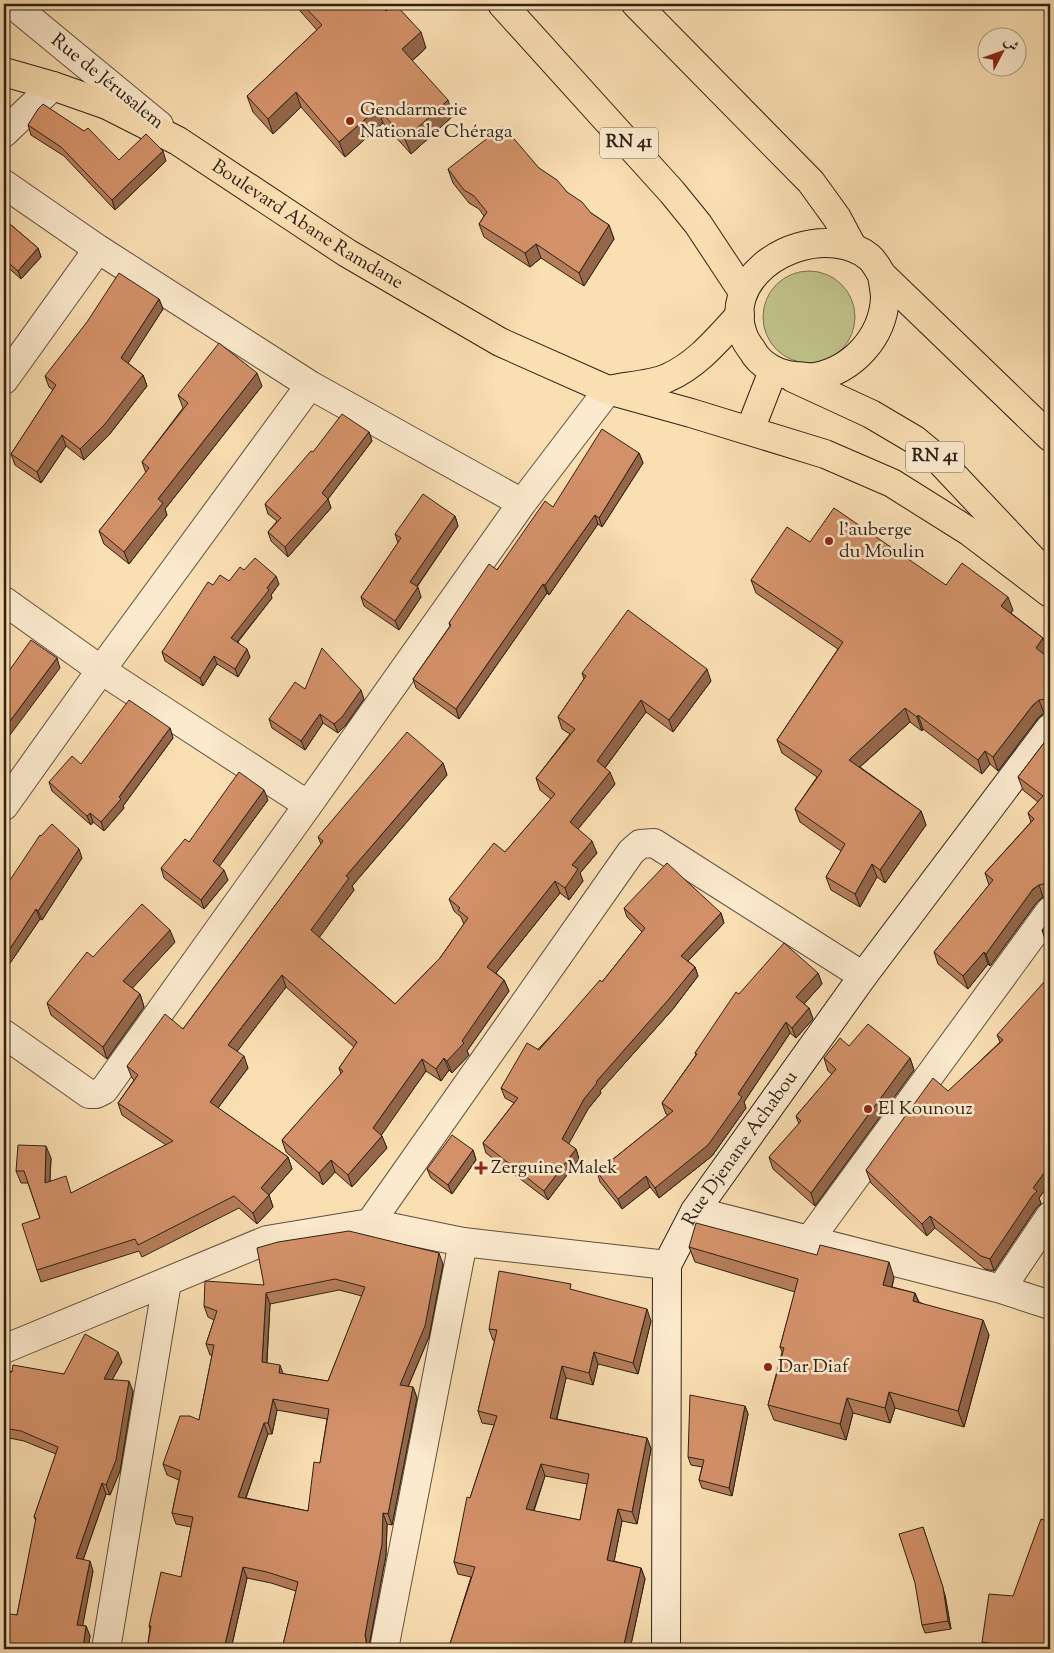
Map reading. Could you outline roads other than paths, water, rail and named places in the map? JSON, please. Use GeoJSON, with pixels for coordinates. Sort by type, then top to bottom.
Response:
{"type":"FeatureCollection","features":[{"type":"Feature","properties":{"kind":"main road","name":"RN 41"},"geometry":{"type":"LineString","coordinates":[[502,4],[672,192],[717,251],[742,304]]}},
{"type":"Feature","properties":{"kind":"main road"},"geometry":{"type":"LineString","coordinates":[[636,4],[811,182],[837,218],[852,246]]}},
{"type":"Feature","properties":{"kind":"main road","name":"Boulevard Abane Ramdane"},"geometry":{"type":"LineString","coordinates":[[4,72],[53,86],[107,105],[178,141],[347,253],[500,342],[608,390],[750,430],[825,454],[892,483],[970,532],[1050,593]]}},
{"type":"Feature","properties":{"kind":"main road"},"geometry":{"type":"LineString","coordinates":[[608,390],[666,379],[689,366],[704,353],[742,304],[754,275],[770,260],[788,250],[808,244],[829,243],[852,246],[870,258],[882,276],[1050,437]]}},
{"type":"Feature","properties":{"kind":"main road"},"geometry":{"type":"LineString","coordinates":[[742,304],[744,337],[755,356],[781,373],[814,377],[837,370],[857,357],[872,339],[882,317],[885,297],[882,276]]}},
{"type":"Feature","properties":{"kind":"main road","name":"RN 41"},"geometry":{"type":"LineString","coordinates":[[781,373],[871,414],[914,440],[938,459],[956,477],[1050,578]]}},
{"type":"Feature","properties":{"kind":"main road"},"geometry":{"type":"LineString","coordinates":[[750,430],[781,373]]}},
{"type":"Feature","properties":{"kind":"street","name":"Rue de Jérusalem"},"geometry":{"type":"LineString","coordinates":[[12,4],[178,141]]}},
{"type":"Feature","properties":{"kind":"street"},"geometry":{"type":"LineString","coordinates":[[4,133],[53,86]]}},
{"type":"Feature","properties":{"kind":"street"},"geometry":{"type":"LineString","coordinates":[[4,184],[98,249],[310,385],[522,503]]}},
{"type":"Feature","properties":{"kind":"street"},"geometry":{"type":"LineString","coordinates":[[4,380],[98,249]]}},
{"type":"Feature","properties":{"kind":"street"},"geometry":{"type":"LineString","coordinates":[[4,806],[310,385]]}},
{"type":"Feature","properties":{"kind":"street"},"geometry":{"type":"LineString","coordinates":[[4,1034],[89,1094],[96,1094],[104,1090],[522,503],[608,390]]}},
{"type":"Feature","properties":{"kind":"street"},"geometry":{"type":"LineString","coordinates":[[4,601],[101,670],[308,805]]}},
{"type":"Feature","properties":{"kind":"street","name":"Rue Djenane Achabou"},"geometry":{"type":"LineString","coordinates":[[666,1649],[667,1265],[695,1211],[863,976],[1050,728]]}},
{"type":"Feature","properties":{"kind":"street"},"geometry":{"type":"LineString","coordinates":[[370,1223],[625,860],[640,844],[654,843],[863,976]]}},
{"type":"Feature","properties":{"kind":"street"},"geometry":{"type":"LineString","coordinates":[[810,1239],[1050,911]]}},
{"type":"Feature","properties":{"kind":"street"},"geometry":{"type":"LineString","coordinates":[[695,1211],[1001,1289],[1050,1305]]}},
{"type":"Feature","properties":{"kind":"street"},"geometry":{"type":"LineString","coordinates":[[1001,1289],[1050,1216]]}},
{"type":"Feature","properties":{"kind":"street"},"geometry":{"type":"LineString","coordinates":[[4,1348],[267,1240],[370,1223],[463,1242],[667,1265]]}},
{"type":"Feature","properties":{"kind":"street"},"geometry":{"type":"LineString","coordinates":[[384,1649],[463,1242]]}},
{"type":"Feature","properties":{"kind":"street"},"geometry":{"type":"LineString","coordinates":[[106,1649],[167,1282]]}},
{"type":"Feature","properties":{"kind":"place","name":"Gendarmerie Nationale Chéraga"},"geometry":{"type":"Point","coordinates":[350,121]}},
{"type":"Feature","properties":{"kind":"place","name":"l'auberge du Moulin"},"geometry":{"type":"Point","coordinates":[829,541]}},
{"type":"Feature","properties":{"kind":"place","name":"El Kounouz"},"geometry":{"type":"Point","coordinates":[868,1109]}},
{"type":"Feature","properties":{"kind":"place","name":"Zerguine Malek"},"geometry":{"type":"Point","coordinates":[481,1168]}},
{"type":"Feature","properties":{"kind":"place","name":"Dar Diaf"},"geometry":{"type":"Point","coordinates":[768,1367]}}]}
